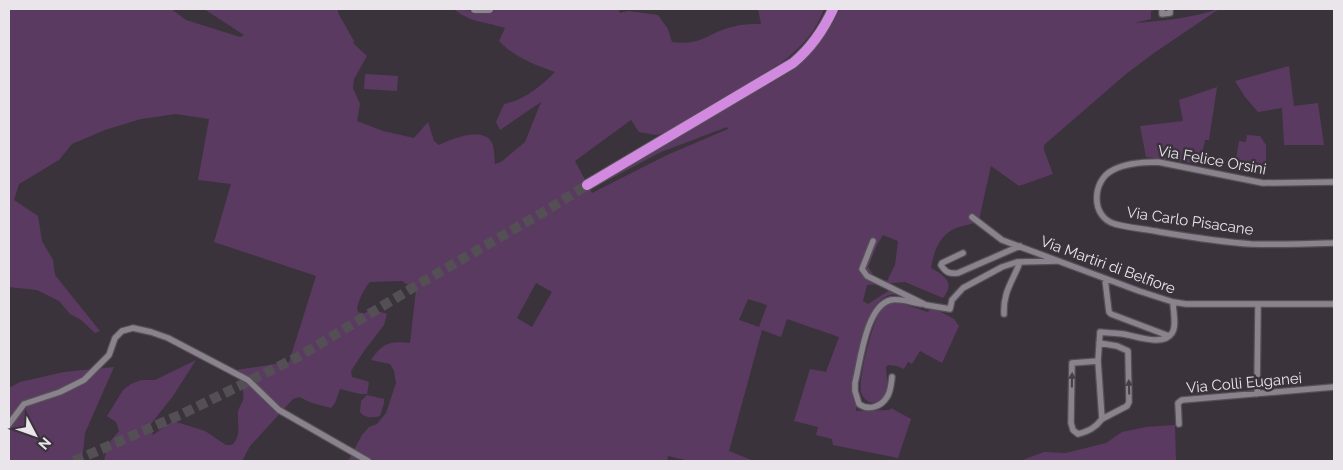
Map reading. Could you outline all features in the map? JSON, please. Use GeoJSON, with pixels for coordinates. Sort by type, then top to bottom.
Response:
{"type":"FeatureCollection","features":[{"type":"Feature","properties":{"kind":"highway"},"geometry":{"type":"LineString","coordinates":[[587,185],[793,63],[814,42],[832,9]]}},
{"type":"Feature","properties":{"kind":"street"},"geometry":{"type":"LineString","coordinates":[[475,9],[489,9]]}},
{"type":"Feature","properties":{"kind":"street"},"geometry":{"type":"LineString","coordinates":[[1162,9],[1162,14],[1170,14],[1170,9]]}},
{"type":"Feature","properties":{"kind":"street","name":"Via Felice Orsini"},"geometry":{"type":"LineString","coordinates":[[1097,189],[1105,176],[1112,170],[1147,162],[1158,162],[1263,183],[1334,182]]}},
{"type":"Feature","properties":{"kind":"street","name":"Via Carlo Pisacane"},"geometry":{"type":"LineString","coordinates":[[1097,189],[1099,210],[1113,223],[1203,239],[1251,244],[1334,244]]}},
{"type":"Feature","properties":{"kind":"street","name":"Via Martiri di Belfiore"},"geometry":{"type":"LineString","coordinates":[[972,217],[1002,240],[1172,302],[1186,304],[1258,305],[1334,304]]}},
{"type":"Feature","properties":{"kind":"street"},"geometry":{"type":"LineString","coordinates":[[873,241],[862,269],[867,276],[926,305]]}},
{"type":"Feature","properties":{"kind":"street"},"geometry":{"type":"LineString","coordinates":[[962,253],[942,263],[941,266],[944,271],[958,274],[1020,246]]}},
{"type":"Feature","properties":{"kind":"street"},"geometry":{"type":"LineString","coordinates":[[892,377],[890,390],[883,402],[874,408],[865,408],[859,404],[855,383],[867,331],[874,314],[888,300],[950,308],[952,300],[963,288],[1002,267],[1020,262],[1060,261]]}},
{"type":"Feature","properties":{"kind":"street"},"geometry":{"type":"LineString","coordinates":[[1004,314],[1004,304],[1009,284],[1020,262]]}},
{"type":"Feature","properties":{"kind":"street"},"geometry":{"type":"LineString","coordinates":[[1105,279],[1109,312],[1111,314],[1169,336]]}},
{"type":"Feature","properties":{"kind":"street"},"geometry":{"type":"LineString","coordinates":[[1102,419],[1098,361],[1100,332],[1155,340],[1163,339],[1172,333],[1174,326],[1172,302]]}},
{"type":"Feature","properties":{"kind":"street"},"geometry":{"type":"LineString","coordinates":[[1257,394],[1258,305]]}},
{"type":"Feature","properties":{"kind":"street"},"geometry":{"type":"LineString","coordinates":[[9,424],[24,404],[60,392],[84,380],[109,355],[115,338],[122,331],[133,328],[168,338],[248,380],[279,410],[368,461]]}},
{"type":"Feature","properties":{"kind":"street"},"geometry":{"type":"LineString","coordinates":[[1098,361],[1072,362],[1071,423],[1073,430],[1078,434],[1088,432],[1097,426],[1102,419],[1127,406],[1129,402],[1128,351],[1117,346],[1099,343]]}},
{"type":"Feature","properties":{"kind":"street","name":"Via Colli Euganei"},"geometry":{"type":"LineString","coordinates":[[1178,424],[1178,403],[1182,400],[1334,387]]}},
{"type":"Feature","properties":{"kind":"shaded area"},"geometry":{"type":"Polygon","coordinates":[[[9,9],[171,9],[186,20],[240,37],[244,35],[204,9],[338,9],[338,13],[354,41],[353,43],[367,56],[354,79],[353,88],[360,104],[357,121],[383,131],[414,138],[428,122],[434,141],[439,145],[466,136],[480,135],[491,141],[494,149],[495,164],[501,162],[525,142],[541,102],[500,130],[496,122],[504,104],[526,96],[555,72],[525,60],[504,46],[499,41],[505,28],[465,17],[454,9],[486,12],[497,9],[618,9],[620,13],[628,11],[658,15],[668,29],[672,42],[683,43],[700,40],[727,28],[745,24],[761,24],[758,9],[824,9],[816,26],[793,54],[762,75],[661,134],[653,135],[639,132],[631,120],[575,161],[592,193],[667,155],[728,129],[727,127],[661,152],[592,187],[784,75],[816,45],[840,9],[1156,9],[1151,11],[1151,19],[1134,23],[1177,19],[1219,9],[1126,74],[1044,145],[1053,174],[1019,186],[991,166],[979,220],[950,231],[938,244],[931,268],[947,280],[947,293],[943,298],[905,282],[867,285],[863,301],[868,304],[890,290],[906,296],[895,294],[887,296],[880,300],[874,308],[861,339],[856,368],[856,411],[890,410],[891,408],[911,419],[898,458],[833,445],[832,439],[816,435],[818,427],[794,421],[810,369],[826,372],[839,337],[787,319],[781,337],[762,330],[729,451],[754,461],[689,461],[668,456],[667,461],[348,461],[362,435],[369,427],[377,424],[386,413],[396,383],[394,371],[390,364],[371,360],[379,349],[388,344],[398,342],[410,343],[416,290],[402,281],[370,282],[363,291],[359,302],[358,312],[363,314],[375,311],[387,314],[384,325],[351,371],[352,377],[369,383],[367,394],[340,389],[331,408],[299,397],[293,399],[250,446],[242,461],[104,461],[108,444],[119,431],[116,422],[107,416],[123,390],[141,380],[155,380],[196,360],[173,396],[150,425],[153,435],[173,421],[205,431],[226,445],[232,445],[237,438],[238,411],[243,401],[242,385],[236,370],[289,362],[316,276],[214,242],[231,184],[198,180],[209,119],[176,114],[141,119],[105,130],[72,144],[59,160],[19,184],[14,200],[38,216],[42,241],[53,260],[55,275],[100,331],[95,333],[81,320],[70,314],[59,301],[37,290],[9,287],[9,9]],[[883,235],[868,267],[874,276],[887,281],[895,265],[898,241],[883,235]],[[536,283],[517,318],[532,327],[552,292],[536,283]],[[748,299],[739,320],[759,327],[767,305],[748,299]]]}},
{"type":"Feature","properties":{"kind":"shaded area"},"geometry":{"type":"Polygon","coordinates":[[[1289,66],[1294,106],[1318,103],[1324,145],[1284,145],[1282,108],[1258,112],[1245,97],[1235,81],[1289,66]]]}},
{"type":"Feature","properties":{"kind":"shaded area"},"geometry":{"type":"Polygon","coordinates":[[[365,74],[398,76],[397,91],[364,89],[365,74]]]}},
{"type":"Feature","properties":{"kind":"shaded area"},"geometry":{"type":"Polygon","coordinates":[[[1217,87],[1209,140],[1205,140],[1200,164],[1146,157],[1140,126],[1183,121],[1179,100],[1217,87]]]}},
{"type":"Feature","properties":{"kind":"shaded area"},"geometry":{"type":"Polygon","coordinates":[[[1247,135],[1260,136],[1266,145],[1266,175],[1234,171],[1239,141],[1246,142],[1247,135]]]}},
{"type":"Feature","properties":{"kind":"shaded area"},"geometry":{"type":"Polygon","coordinates":[[[897,302],[928,312],[932,307],[954,319],[959,326],[942,363],[920,351],[912,364],[908,362],[904,369],[888,365],[886,367],[887,391],[884,398],[881,401],[869,402],[863,397],[861,392],[867,348],[879,314],[886,306],[897,302]]]}},
{"type":"Feature","properties":{"kind":"shaded area"},"geometry":{"type":"Polygon","coordinates":[[[114,367],[85,433],[82,461],[9,461],[9,386],[64,372],[114,367]]]}},
{"type":"Feature","properties":{"kind":"shaded area"},"geometry":{"type":"Polygon","coordinates":[[[367,395],[384,399],[380,416],[369,417],[360,412],[361,401],[367,395]]]}},
{"type":"Feature","properties":{"kind":"shaded area"},"geometry":{"type":"Polygon","coordinates":[[[1175,425],[1176,461],[1020,461],[1044,452],[1066,453],[1106,443],[1122,432],[1146,427],[1175,425]]]}},
{"type":"Feature","properties":{"kind":"tunnel"},"geometry":{"type":"LineString","coordinates":[[74,461],[180,415],[298,357],[587,185]]}}]}
